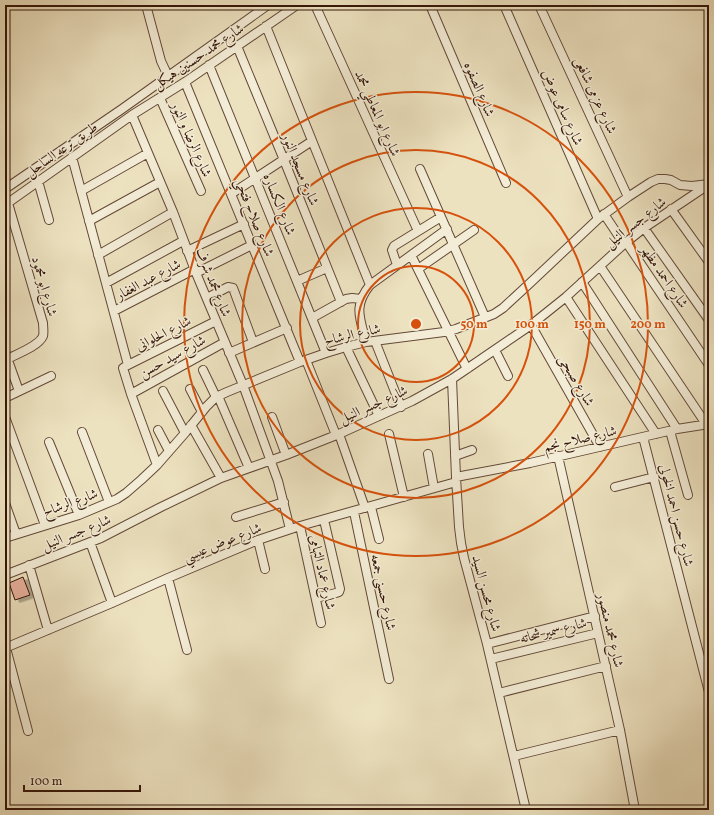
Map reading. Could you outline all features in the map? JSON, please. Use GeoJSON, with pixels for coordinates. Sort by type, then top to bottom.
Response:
{"type":"FeatureCollection","features":[{"type":"Feature","properties":{"kind":"street"},"geometry":{"type":"LineString","coordinates":[[146,5],[161,61],[168,76]]}},
{"type":"Feature","properties":{"kind":"street","name":"شارع محمد حسنين هيكل"},"geometry":{"type":"LineString","coordinates":[[132,115],[185,82],[297,5]]}},
{"type":"Feature","properties":{"kind":"street","name":"شارع ابو المعاطي محمد"},"geometry":{"type":"LineString","coordinates":[[315,5],[418,231]]}},
{"type":"Feature","properties":{"kind":"street","name":"شارع الصفوه"},"geometry":{"type":"LineString","coordinates":[[430,5],[506,184]]}},
{"type":"Feature","properties":{"kind":"street","name":"شارع سامى عوض"},"geometry":{"type":"LineString","coordinates":[[504,5],[601,216],[625,243]]}},
{"type":"Feature","properties":{"kind":"street","name":"شارع عزمى شافعى"},"geometry":{"type":"LineString","coordinates":[[539,5],[628,197]]}},
{"type":"Feature","properties":{"kind":"street","name":"طريق ترعه الساحل"},"geometry":{"type":"LineString","coordinates":[[5,190],[122,109],[263,6]]}},
{"type":"Feature","properties":{"kind":"street"},"geometry":{"type":"LineString","coordinates":[[266,26],[370,285]]}},
{"type":"Feature","properties":{"kind":"street","name":"شارع مسجد النور"},"geometry":{"type":"LineString","coordinates":[[236,46],[341,302]]}},
{"type":"Feature","properties":{"kind":"street","name":"شارع الكساره"},"geometry":{"type":"LineString","coordinates":[[209,65],[326,353]]}},
{"type":"Feature","properties":{"kind":"street","name":"شارع صلاح فتحي"},"geometry":{"type":"LineString","coordinates":[[185,82],[286,328],[337,434],[379,538]]}},
{"type":"Feature","properties":{"kind":"street","name":"شارع الرضا و النور"},"geometry":{"type":"LineString","coordinates":[[160,98],[201,191]]}},
{"type":"Feature","properties":{"kind":"street","name":"طريق ترعه الساحل"},"geometry":{"type":"LineString","coordinates":[[6,204],[132,115]]}},
{"type":"Feature","properties":{"kind":"street","name":"شارع محمد شرف"},"geometry":{"type":"LineString","coordinates":[[132,115],[243,385],[278,481],[290,529]]}},
{"type":"Feature","properties":{"kind":"street"},"geometry":{"type":"LineString","coordinates":[[231,194],[312,141]]}},
{"type":"Feature","properties":{"kind":"street"},"geometry":{"type":"LineString","coordinates":[[81,191],[148,153]]}},
{"type":"Feature","properties":{"kind":"street"},"geometry":{"type":"LineString","coordinates":[[72,157],[114,311],[131,394],[157,465]]}},
{"type":"Feature","properties":{"kind":"street"},"geometry":{"type":"LineString","coordinates":[[420,168],[486,317]]}},
{"type":"Feature","properties":{"kind":"street","name":"شارع الرشاح"},"geometry":{"type":"LineString","coordinates":[[5,538],[79,515],[126,493],[157,465],[202,412],[217,397],[303,361],[346,347],[366,342],[421,336],[448,331],[494,314],[503,308],[601,216],[651,182],[658,179],[665,179],[671,180],[680,186],[709,184]]}},
{"type":"Feature","properties":{"kind":"street"},"geometry":{"type":"LineString","coordinates":[[38,182],[49,220]]}},
{"type":"Feature","properties":{"kind":"street"},"geometry":{"type":"LineString","coordinates":[[89,221],[160,182]]}},
{"type":"Feature","properties":{"kind":"street","name":"شارع جسر النيل"},"geometry":{"type":"LineString","coordinates":[[5,575],[106,535],[220,478],[286,455],[412,402],[452,379],[531,325],[566,297],[625,243],[671,209],[709,184]]}},
{"type":"Feature","properties":{"kind":"street","name":"شارع ابو محمود"},"geometry":{"type":"LineString","coordinates":[[6,204],[44,328],[42,338],[34,346],[6,356]]}},
{"type":"Feature","properties":{"kind":"street"},"geometry":{"type":"LineString","coordinates":[[671,209],[709,262]]}},
{"type":"Feature","properties":{"kind":"street"},"geometry":{"type":"LineString","coordinates":[[98,255],[172,212]]}},
{"type":"Feature","properties":{"kind":"street"},"geometry":{"type":"LineString","coordinates":[[397,265],[392,250],[393,247],[441,217]]}},
{"type":"Feature","properties":{"kind":"street"},"geometry":{"type":"LineString","coordinates":[[188,251],[244,224]]}},
{"type":"Feature","properties":{"kind":"street"},"geometry":{"type":"LineString","coordinates":[[644,228],[709,320]]}},
{"type":"Feature","properties":{"kind":"street"},"geometry":{"type":"LineString","coordinates":[[366,342],[359,311],[361,299],[365,290],[447,229]]}},
{"type":"Feature","properties":{"kind":"street"},"geometry":{"type":"LineString","coordinates":[[418,269],[474,230]]}},
{"type":"Feature","properties":{"kind":"street"},"geometry":{"type":"LineString","coordinates":[[106,283],[183,241]]}},
{"type":"Feature","properties":{"kind":"street","name":"شارع احمد مظهر"},"geometry":{"type":"LineString","coordinates":[[625,243],[709,365]]}},
{"type":"Feature","properties":{"kind":"street","name":"شارع عبد الغفار"},"geometry":{"type":"LineString","coordinates":[[114,311],[252,245]]}},
{"type":"Feature","properties":{"kind":"street"},"geometry":{"type":"LineString","coordinates":[[411,255],[467,369]]}},
{"type":"Feature","properties":{"kind":"street"},"geometry":{"type":"LineString","coordinates":[[600,266],[707,424]]}},
{"type":"Feature","properties":{"kind":"street"},"geometry":{"type":"LineString","coordinates":[[297,281],[327,268]]}},
{"type":"Feature","properties":{"kind":"street"},"geometry":{"type":"LineString","coordinates":[[582,282],[674,430],[688,495]]}},
{"type":"Feature","properties":{"kind":"street"},"geometry":{"type":"LineString","coordinates":[[206,298],[228,287],[234,289],[253,342]]}},
{"type":"Feature","properties":{"kind":"street"},"geometry":{"type":"LineString","coordinates":[[566,297],[656,434]]}},
{"type":"Feature","properties":{"kind":"street"},"geometry":{"type":"LineString","coordinates":[[312,318],[349,298],[361,299]]}},
{"type":"Feature","properties":{"kind":"street","name":"شارع الحلوانى"},"geometry":{"type":"LineString","coordinates":[[126,368],[216,321]]}},
{"type":"Feature","properties":{"kind":"street","name":"شارع صبحى"},"geometry":{"type":"LineString","coordinates":[[531,325],[600,447]]}},
{"type":"Feature","properties":{"kind":"street"},"geometry":{"type":"LineString","coordinates":[[229,352],[286,328]]}},
{"type":"Feature","properties":{"kind":"street"},"geometry":{"type":"LineString","coordinates":[[375,341],[401,407]]}},
{"type":"Feature","properties":{"kind":"street","name":"شارع سيد حسن"},"geometry":{"type":"LineString","coordinates":[[131,394],[225,342]]}},
{"type":"Feature","properties":{"kind":"street"},"geometry":{"type":"LineString","coordinates":[[346,347],[379,416]]}},
{"type":"Feature","properties":{"kind":"street"},"geometry":{"type":"LineString","coordinates":[[495,350],[508,376]]}},
{"type":"Feature","properties":{"kind":"street"},"geometry":{"type":"LineString","coordinates":[[6,356],[19,392]]}},
{"type":"Feature","properties":{"kind":"street"},"geometry":{"type":"LineString","coordinates":[[203,370],[217,397],[249,468]]}},
{"type":"Feature","properties":{"kind":"street"},"geometry":{"type":"LineString","coordinates":[[5,398],[51,376]]}},
{"type":"Feature","properties":{"kind":"street"},"geometry":{"type":"LineString","coordinates":[[5,381],[14,377]]}},
{"type":"Feature","properties":{"kind":"street","name":"شارع محسن السيد"},"geometry":{"type":"LineString","coordinates":[[452,379],[456,480],[461,542],[491,659],[526,810]]}},
{"type":"Feature","properties":{"kind":"street"},"geometry":{"type":"LineString","coordinates":[[190,389],[202,412]]}},
{"type":"Feature","properties":{"kind":"street"},"geometry":{"type":"LineString","coordinates":[[163,391],[185,433]]}},
{"type":"Feature","properties":{"kind":"street"},"geometry":{"type":"LineString","coordinates":[[5,417],[44,525]]}},
{"type":"Feature","properties":{"kind":"street"},"geometry":{"type":"LineString","coordinates":[[272,417],[286,455]]}},
{"type":"Feature","properties":{"kind":"street","name":"شارع صلاح نجم"},"geometry":{"type":"LineString","coordinates":[[456,480],[656,434],[707,424]]}},
{"type":"Feature","properties":{"kind":"street"},"geometry":{"type":"LineString","coordinates":[[191,425],[220,478]]}},
{"type":"Feature","properties":{"kind":"street"},"geometry":{"type":"LineString","coordinates":[[158,430],[169,451]]}},
{"type":"Feature","properties":{"kind":"street"},"geometry":{"type":"LineString","coordinates":[[82,432],[109,502]]}},
{"type":"Feature","properties":{"kind":"street"},"geometry":{"type":"LineString","coordinates":[[389,434],[404,497]]}},
{"type":"Feature","properties":{"kind":"street","name":"شارع حسن احمد الخولى"},"geometry":{"type":"LineString","coordinates":[[643,437],[709,692]]}},
{"type":"Feature","properties":{"kind":"street"},"geometry":{"type":"LineString","coordinates":[[49,442],[79,515]]}},
{"type":"Feature","properties":{"kind":"street"},"geometry":{"type":"LineString","coordinates":[[455,456],[472,450]]}},
{"type":"Feature","properties":{"kind":"street"},"geometry":{"type":"LineString","coordinates":[[428,454],[434,488]]}},
{"type":"Feature","properties":{"kind":"street","name":"شارع محمد منصور"},"geometry":{"type":"LineString","coordinates":[[558,456],[620,730],[635,810]]}},
{"type":"Feature","properties":{"kind":"street"},"geometry":{"type":"LineString","coordinates":[[615,487],[654,477]]}},
{"type":"Feature","properties":{"kind":"street","name":"شارع عوض عيسي"},"geometry":{"type":"LineString","coordinates":[[6,648],[258,540],[300,526],[354,512],[434,488],[456,480]]}},
{"type":"Feature","properties":{"kind":"street"},"geometry":{"type":"LineString","coordinates":[[236,517],[284,502]]}},
{"type":"Feature","properties":{"kind":"street"},"geometry":{"type":"LineString","coordinates":[[5,503],[16,534]]}},
{"type":"Feature","properties":{"kind":"street","name":"شارع حسنى جمعه"},"geometry":{"type":"LineString","coordinates":[[354,512],[388,679]]}},
{"type":"Feature","properties":{"kind":"street"},"geometry":{"type":"LineString","coordinates":[[316,598],[336,593],[340,590],[324,520]]}},
{"type":"Feature","properties":{"kind":"street","name":"شارع عماد التهامى"},"geometry":{"type":"LineString","coordinates":[[300,526],[321,623]]}},
{"type":"Feature","properties":{"kind":"street"},"geometry":{"type":"LineString","coordinates":[[258,540],[265,569]]}},
{"type":"Feature","properties":{"kind":"street"},"geometry":{"type":"LineString","coordinates":[[90,542],[112,603]]}},
{"type":"Feature","properties":{"kind":"street"},"geometry":{"type":"LineString","coordinates":[[29,565],[48,630]]}},
{"type":"Feature","properties":{"kind":"street"},"geometry":{"type":"LineString","coordinates":[[168,578],[187,650]]}},
{"type":"Feature","properties":{"kind":"street"},"geometry":{"type":"LineString","coordinates":[[487,644],[594,616]]}},
{"type":"Feature","properties":{"kind":"street","name":"شارع سمير شحاته"},"geometry":{"type":"LineString","coordinates":[[491,659],[598,633]]}},
{"type":"Feature","properties":{"kind":"street"},"geometry":{"type":"LineString","coordinates":[[6,648],[28,731]]}},
{"type":"Feature","properties":{"kind":"street"},"geometry":{"type":"LineString","coordinates":[[499,693],[606,666]]}},
{"type":"Feature","properties":{"kind":"street"},"geometry":{"type":"LineString","coordinates":[[514,756],[620,730]]}},
{"type":"Feature","properties":{"kind":"building"},"geometry":{"type":"Polygon","coordinates":[[[23,577],[30,595],[15,600],[9,583],[23,577]]]}}]}
